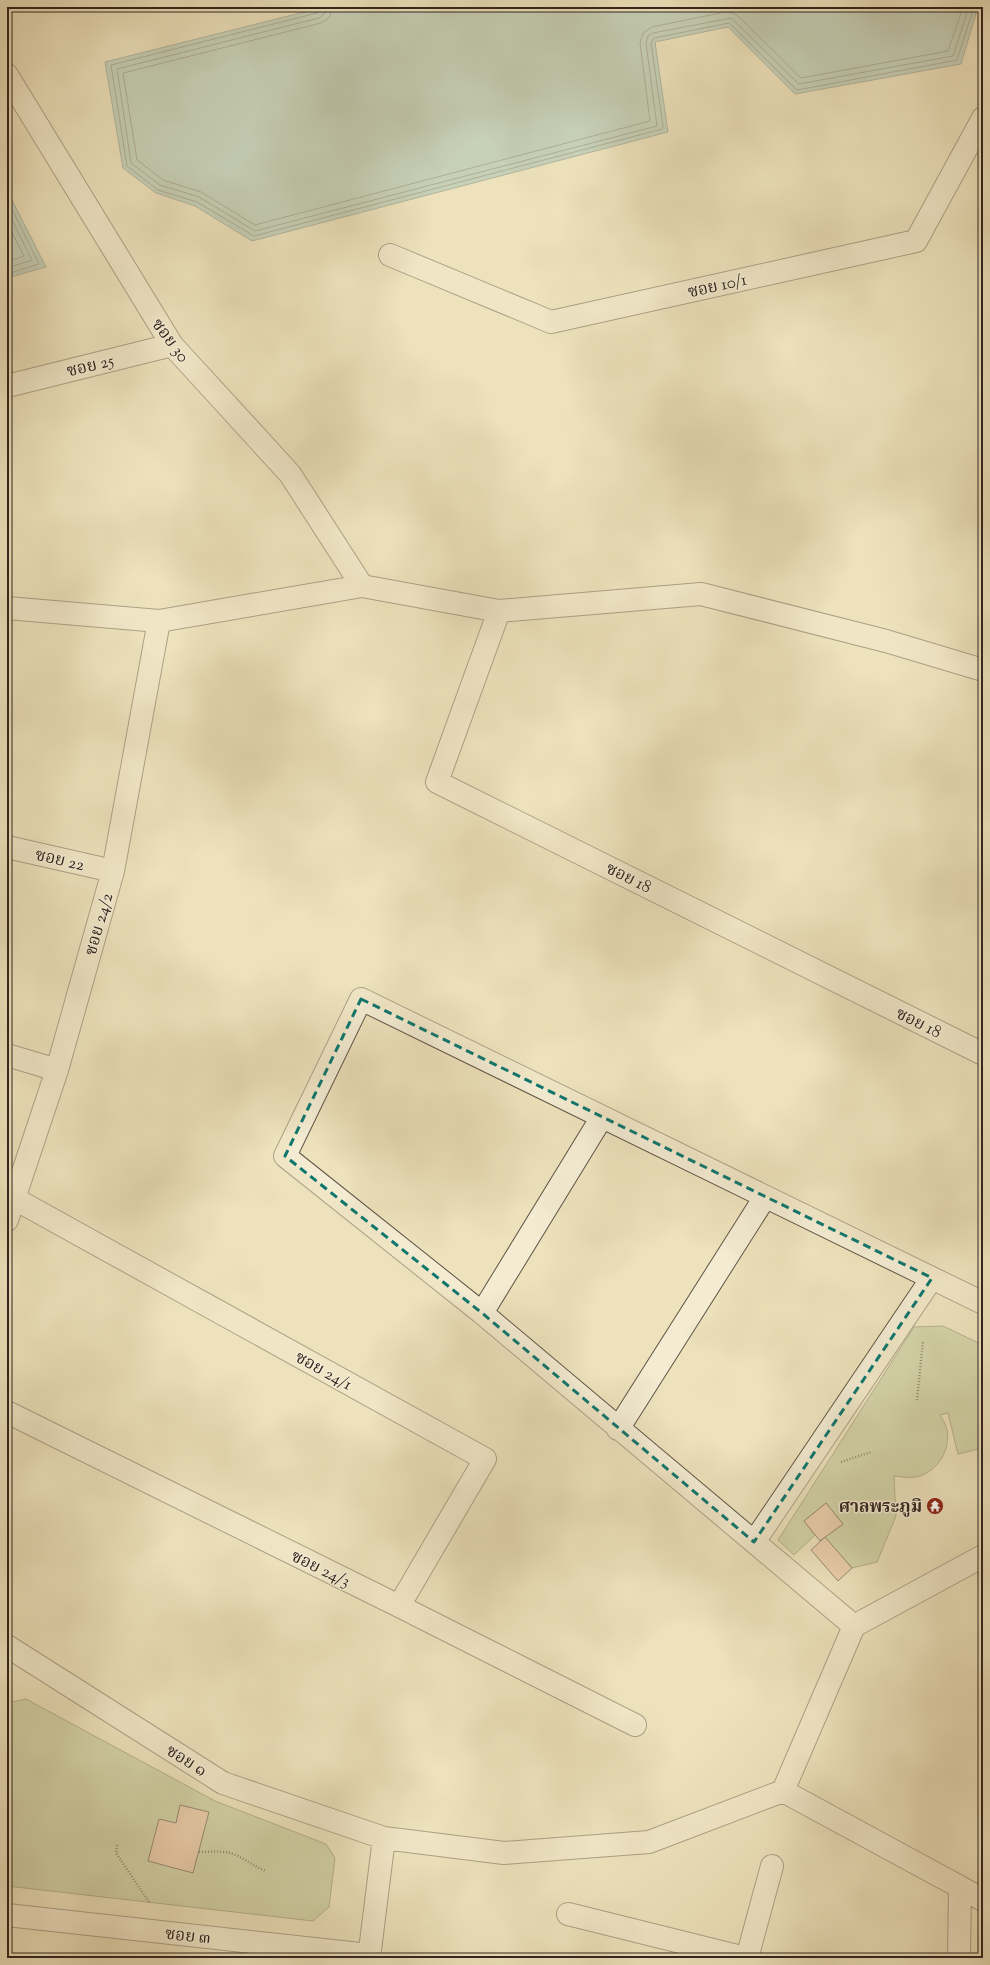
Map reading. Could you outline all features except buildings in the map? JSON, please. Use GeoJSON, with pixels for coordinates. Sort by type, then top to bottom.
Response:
{"type":"FeatureCollection","features":[{"type":"Feature","properties":{"kind":"street","name":"ซอย 30"},"geometry":{"type":"LineString","coordinates":[[7,75],[172,345],[290,474],[362,586]]}},
{"type":"Feature","properties":{"kind":"street","name":"ซอย 10/1"},"geometry":{"type":"LineString","coordinates":[[390,255],[551,322],[916,241],[983,118]]}},
{"type":"Feature","properties":{"kind":"street","name":"ซอย 25"},"geometry":{"type":"LineString","coordinates":[[7,386],[172,345]]}},
{"type":"Feature","properties":{"kind":"street"},"geometry":{"type":"LineString","coordinates":[[7,608],[159,621],[362,586],[499,611],[701,594],[886,641],[983,670]]}},
{"type":"Feature","properties":{"kind":"street","name":"ซอย 18"},"geometry":{"type":"LineString","coordinates":[[499,611],[438,782],[983,1054]]}},
{"type":"Feature","properties":{"kind":"street","name":"ซอย 24/2"},"geometry":{"type":"LineString","coordinates":[[7,1220],[11,1198],[56,1070],[113,871],[159,621]]}},
{"type":"Feature","properties":{"kind":"street","name":"ซอย 22"},"geometry":{"type":"LineString","coordinates":[[7,847],[113,871]]}},
{"type":"Feature","properties":{"kind":"street"},"geometry":{"type":"LineString","coordinates":[[854,1626],[618,1429],[482,1313],[285,1156],[361,1000],[983,1303]]}},
{"type":"Feature","properties":{"kind":"street"},"geometry":{"type":"LineString","coordinates":[[7,1055],[56,1070]]}},
{"type":"Feature","properties":{"kind":"street"},"geometry":{"type":"LineString","coordinates":[[482,1313],[602,1117]]}},
{"type":"Feature","properties":{"kind":"street"},"geometry":{"type":"LineString","coordinates":[[618,1429],[766,1197]]}},
{"type":"Feature","properties":{"kind":"street","name":"ซอย 24/1"},"geometry":{"type":"LineString","coordinates":[[11,1198],[485,1459],[399,1606]]}},
{"type":"Feature","properties":{"kind":"street"},"geometry":{"type":"LineString","coordinates":[[754,1542],[932,1278]]}},
{"type":"Feature","properties":{"kind":"street","name":"ซอย 24/3"},"geometry":{"type":"LineString","coordinates":[[7,1412],[399,1606],[635,1725]]}},
{"type":"Feature","properties":{"kind":"street"},"geometry":{"type":"LineString","coordinates":[[983,1556],[854,1626],[784,1791],[983,1900]]}},
{"type":"Feature","properties":{"kind":"street","name":"ซอย ๑"},"geometry":{"type":"LineString","coordinates":[[7,1646],[223,1783],[384,1838],[504,1853],[649,1842],[784,1791]]}},
{"type":"Feature","properties":{"kind":"street"},"geometry":{"type":"LineString","coordinates":[[369,1956],[384,1838]]}},
{"type":"Feature","properties":{"kind":"street"},"geometry":{"type":"LineString","coordinates":[[568,1914],[746,1958],[772,1866]]}},
{"type":"Feature","properties":{"kind":"street"},"geometry":{"type":"LineString","coordinates":[[959,1958],[960,1887]]}},
{"type":"Feature","properties":{"kind":"street","name":"ซอย ๓"},"geometry":{"type":"LineString","coordinates":[[7,1915],[369,1956]]}},
{"type":"Feature","properties":{"kind":"path"},"geometry":{"type":"LineString","coordinates":[[917,1400],[924,1334]]}},
{"type":"Feature","properties":{"kind":"path"},"geometry":{"type":"LineString","coordinates":[[837,1463],[871,1452]]}},
{"type":"Feature","properties":{"kind":"path"},"geometry":{"type":"LineString","coordinates":[[117,1846],[116,1853],[149,1902]]}},
{"type":"Feature","properties":{"kind":"path"},"geometry":{"type":"LineString","coordinates":[[199,1852],[225,1852],[240,1857],[252,1865],[266,1871]]}},
{"type":"Feature","properties":{"kind":"highlighted area"},"geometry":{"type":"Polygon","coordinates":[[[361,999],[932,1278],[754,1542],[482,1313],[285,1156],[361,999]]]}},
{"type":"Feature","properties":{"kind":"green space"},"geometry":{"type":"Polygon","coordinates":[[[943,1326],[983,1345],[983,1448],[958,1454],[948,1413],[940,1415],[946,1426],[947,1433],[946,1448],[943,1455],[935,1467],[922,1475],[912,1477],[894,1476],[896,1516],[877,1562],[852,1568],[825,1537],[843,1524],[826,1503],[804,1521],[815,1535],[794,1555],[778,1540],[914,1327],[943,1326]]]}},
{"type":"Feature","properties":{"kind":"green space"},"geometry":{"type":"Polygon","coordinates":[[[26,1699],[215,1801],[326,1844],[335,1858],[329,1907],[313,1921],[7,1886],[7,1703],[26,1699]]]}},
{"type":"Feature","properties":{"kind":"water"},"geometry":{"type":"Polygon","coordinates":[[[324,7],[978,7],[961,64],[795,94],[728,27],[655,42],[668,132],[252,241],[195,206],[156,193],[123,168],[105,62],[324,7]]]}},
{"type":"Feature","properties":{"kind":"water"},"geometry":{"type":"Polygon","coordinates":[[[7,190],[46,267],[7,278],[7,190]]]}},
{"type":"Feature","properties":{"kind":"place","name":"ศาลพระภูมิ"},"geometry":{"type":"Point","coordinates":[935,1506]}}]}
